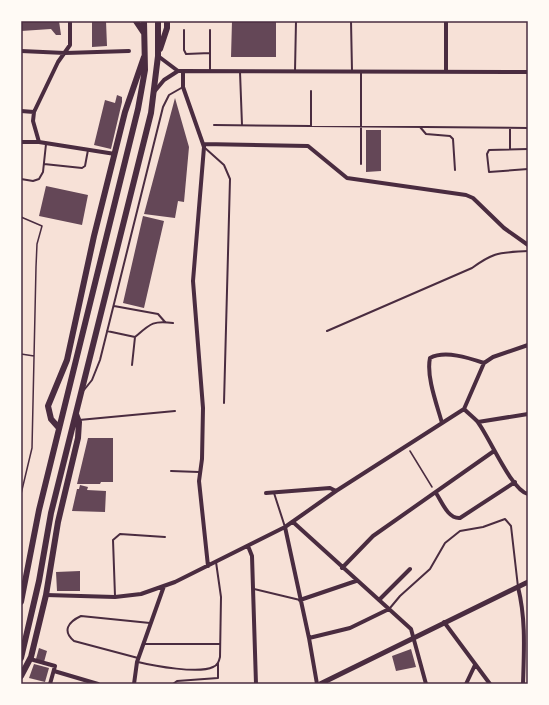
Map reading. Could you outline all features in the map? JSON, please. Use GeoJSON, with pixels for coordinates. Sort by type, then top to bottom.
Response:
{"type":"FeatureCollection","features":[{"type":"Feature","properties":{"kind":"main road"},"geometry":{"type":"LineString","coordinates":[[136,21],[144,33]]}},
{"type":"Feature","properties":{"kind":"main road"},"geometry":{"type":"LineString","coordinates":[[21,602],[39,510],[131,141],[142,91],[145,53],[144,21]]}},
{"type":"Feature","properties":{"kind":"main road"},"geometry":{"type":"LineString","coordinates":[[21,658],[39,581],[51,513],[77,417],[151,113],[158,56],[158,21]]}},
{"type":"Feature","properties":{"kind":"main road"},"geometry":{"type":"LineString","coordinates":[[158,56],[167,28],[167,21]]}},
{"type":"Feature","properties":{"kind":"main road"},"geometry":{"type":"LineString","coordinates":[[59,428],[51,419],[48,406],[67,360],[94,236],[128,98],[145,53]]}},
{"type":"Feature","properties":{"kind":"main road"},"geometry":{"type":"LineString","coordinates":[[21,676],[30,659],[46,594],[58,522],[78,438],[77,417]]}},
{"type":"Feature","properties":{"kind":"street"},"geometry":{"type":"LineString","coordinates":[[39,142],[33,121],[34,112],[58,62],[70,45],[70,21]]}},
{"type":"Feature","properties":{"kind":"street"},"geometry":{"type":"LineString","coordinates":[[446,21],[446,72]]}},
{"type":"Feature","properties":{"kind":"street"},"geometry":{"type":"LineString","coordinates":[[21,51],[65,53],[129,51]]}},
{"type":"Feature","properties":{"kind":"street"},"geometry":{"type":"LineString","coordinates":[[158,56],[178,71]]}},
{"type":"Feature","properties":{"kind":"street"},"geometry":{"type":"LineString","coordinates":[[154,92],[164,80],[178,71],[528,72]]}},
{"type":"Feature","properties":{"kind":"street"},"geometry":{"type":"LineString","coordinates":[[183,71],[183,87],[203,145],[193,281],[202,408],[199,481],[208,566]]}},
{"type":"Feature","properties":{"kind":"street"},"geometry":{"type":"LineString","coordinates":[[21,111],[34,112]]}},
{"type":"Feature","properties":{"kind":"street"},"geometry":{"type":"LineString","coordinates":[[21,142],[39,142],[115,154]]}},
{"type":"Feature","properties":{"kind":"street"},"geometry":{"type":"LineString","coordinates":[[203,145],[308,146],[347,178],[466,195],[473,198],[512,235],[528,245]]}},
{"type":"Feature","properties":{"kind":"street"},"geometry":{"type":"LineString","coordinates":[[46,594],[115,597],[141,594],[164,586],[208,566],[285,528],[336,492],[464,409],[484,363],[493,357],[528,345]]}},
{"type":"Feature","properties":{"kind":"street"},"geometry":{"type":"LineString","coordinates":[[442,423],[430,380],[430,358],[434,356],[452,356],[484,363]]}},
{"type":"Feature","properties":{"kind":"street"},"geometry":{"type":"LineString","coordinates":[[464,409],[478,422],[494,451],[514,482],[527,494]]}},
{"type":"Feature","properties":{"kind":"street"},"geometry":{"type":"LineString","coordinates":[[478,422],[528,414]]}},
{"type":"Feature","properties":{"kind":"street"},"geometry":{"type":"LineString","coordinates":[[342,568],[373,536],[494,451]]}},
{"type":"Feature","properties":{"kind":"street"},"geometry":{"type":"LineString","coordinates":[[436,493],[451,516],[460,518],[514,482]]}},
{"type":"Feature","properties":{"kind":"street"},"geometry":{"type":"LineString","coordinates":[[266,493],[330,488],[336,492]]}},
{"type":"Feature","properties":{"kind":"street"},"geometry":{"type":"LineString","coordinates":[[293,522],[356,581],[411,629],[426,684]]}},
{"type":"Feature","properties":{"kind":"street"},"geometry":{"type":"LineString","coordinates":[[285,528],[309,638],[317,684]]}},
{"type":"Feature","properties":{"kind":"street"},"geometry":{"type":"LineString","coordinates":[[248,546],[252,556],[256,684]]}},
{"type":"Feature","properties":{"kind":"street"},"geometry":{"type":"LineString","coordinates":[[379,600],[410,569]]}},
{"type":"Feature","properties":{"kind":"street"},"geometry":{"type":"LineString","coordinates":[[300,600],[356,581]]}},
{"type":"Feature","properties":{"kind":"street"},"geometry":{"type":"LineString","coordinates":[[320,684],[528,582]]}},
{"type":"Feature","properties":{"kind":"street"},"geometry":{"type":"LineString","coordinates":[[134,684],[142,644],[152,623],[164,586]]}},
{"type":"Feature","properties":{"kind":"street"},"geometry":{"type":"LineString","coordinates":[[518,587],[522,604],[526,637],[523,684]]}},
{"type":"Feature","properties":{"kind":"street"},"geometry":{"type":"LineString","coordinates":[[309,638],[350,628],[389,609]]}},
{"type":"Feature","properties":{"kind":"street"},"geometry":{"type":"LineString","coordinates":[[444,622],[490,684]]}},
{"type":"Feature","properties":{"kind":"street"},"geometry":{"type":"LineString","coordinates":[[30,659],[53,665],[55,667],[50,684]]}},
{"type":"Feature","properties":{"kind":"street"},"geometry":{"type":"LineString","coordinates":[[466,684],[475,665]]}},
{"type":"Feature","properties":{"kind":"street"},"geometry":{"type":"LineString","coordinates":[[54,672],[98,684]]}},
{"type":"Feature","properties":{"kind":"lane"},"geometry":{"type":"LineString","coordinates":[[295,71],[296,21]]}},
{"type":"Feature","properties":{"kind":"lane"},"geometry":{"type":"LineString","coordinates":[[351,21],[352,71]]}},
{"type":"Feature","properties":{"kind":"lane"},"geometry":{"type":"LineString","coordinates":[[184,30],[184,50],[186,54],[210,53]]}},
{"type":"Feature","properties":{"kind":"lane"},"geometry":{"type":"LineString","coordinates":[[210,30],[210,70]]}},
{"type":"Feature","properties":{"kind":"lane"},"geometry":{"type":"LineString","coordinates":[[240,70],[242,126]]}},
{"type":"Feature","properties":{"kind":"lane"},"geometry":{"type":"LineString","coordinates":[[361,71],[361,164]]}},
{"type":"Feature","properties":{"kind":"lane"},"geometry":{"type":"LineString","coordinates":[[82,392],[96,373],[163,107],[169,95],[183,87]]}},
{"type":"Feature","properties":{"kind":"lane"},"geometry":{"type":"LineString","coordinates":[[311,91],[311,126]]}},
{"type":"Feature","properties":{"kind":"lane"},"geometry":{"type":"LineString","coordinates":[[214,125],[528,128]]}},
{"type":"Feature","properties":{"kind":"lane"},"geometry":{"type":"LineString","coordinates":[[420,126],[426,134],[450,136],[453,138],[455,170]]}},
{"type":"Feature","properties":{"kind":"lane"},"geometry":{"type":"LineString","coordinates":[[510,128],[510,149]]}},
{"type":"Feature","properties":{"kind":"lane"},"geometry":{"type":"LineString","coordinates":[[21,179],[33,181],[39,179],[43,172],[46,143]]}},
{"type":"Feature","properties":{"kind":"lane"},"geometry":{"type":"LineString","coordinates":[[203,145],[224,165],[230,179],[224,403]]}},
{"type":"Feature","properties":{"kind":"lane"},"geometry":{"type":"LineString","coordinates":[[528,149],[489,150],[487,154],[488,171],[528,169]]}},
{"type":"Feature","properties":{"kind":"lane"},"geometry":{"type":"LineString","coordinates":[[44,164],[82,168],[85,166],[88,150]]}},
{"type":"Feature","properties":{"kind":"lane"},"geometry":{"type":"LineString","coordinates":[[327,331],[472,268],[487,257],[496,253],[528,251]]}},
{"type":"Feature","properties":{"kind":"lane"},"geometry":{"type":"LineString","coordinates":[[114,306],[158,314],[165,322]]}},
{"type":"Feature","properties":{"kind":"lane"},"geometry":{"type":"LineString","coordinates":[[132,366],[135,337],[153,323],[173,323]]}},
{"type":"Feature","properties":{"kind":"lane"},"geometry":{"type":"LineString","coordinates":[[107,331],[135,337]]}},
{"type":"Feature","properties":{"kind":"lane"},"geometry":{"type":"LineString","coordinates":[[77,417],[175,411]]}},
{"type":"Feature","properties":{"kind":"lane"},"geometry":{"type":"LineString","coordinates":[[171,471],[200,472]]}},
{"type":"Feature","properties":{"kind":"lane"},"geometry":{"type":"LineString","coordinates":[[274,492],[285,528]]}},
{"type":"Feature","properties":{"kind":"lane"},"geometry":{"type":"LineString","coordinates":[[389,609],[400,596],[430,569],[445,543],[460,531],[484,527],[501,519],[509,522],[511,526],[518,587]]}},
{"type":"Feature","properties":{"kind":"lane"},"geometry":{"type":"LineString","coordinates":[[115,597],[114,540],[120,534],[165,537]]}},
{"type":"Feature","properties":{"kind":"lane"},"geometry":{"type":"LineString","coordinates":[[173,684],[177,681],[218,678],[221,597],[216,562]]}},
{"type":"Feature","properties":{"kind":"lane"},"geometry":{"type":"LineString","coordinates":[[253,589],[300,600]]}},
{"type":"Feature","properties":{"kind":"lane"},"geometry":{"type":"LineString","coordinates":[[152,623],[81,616],[73,620],[68,625],[67,631],[69,637],[74,642],[161,667],[211,668],[218,663]]}},
{"type":"Feature","properties":{"kind":"lane"},"geometry":{"type":"LineString","coordinates":[[142,644],[220,644]]}},
{"type":"Feature","properties":{"kind":"path"},"geometry":{"type":"LineString","coordinates":[[21,217],[42,226],[37,244],[32,448],[21,494]]}},
{"type":"Feature","properties":{"kind":"path"},"geometry":{"type":"LineString","coordinates":[[21,354],[34,356]]}},
{"type":"Feature","properties":{"kind":"path"},"geometry":{"type":"LineString","coordinates":[[407,446],[436,493]]}},
{"type":"Feature","properties":{"kind":"building"},"geometry":{"type":"Polygon","coordinates":[[[21,21],[59,21],[61,35],[56,35],[51,29],[21,31],[21,21]]]}},
{"type":"Feature","properties":{"kind":"building"},"geometry":{"type":"Polygon","coordinates":[[[92,21],[106,21],[107,46],[92,47],[92,21]]]}},
{"type":"Feature","properties":{"kind":"building"},"geometry":{"type":"Polygon","coordinates":[[[232,21],[276,21],[276,57],[231,57],[232,21]]]}},
{"type":"Feature","properties":{"kind":"building"},"geometry":{"type":"Polygon","coordinates":[[[117,95],[122,97],[122,102],[111,149],[94,145],[105,100],[115,103],[117,95]]]}},
{"type":"Feature","properties":{"kind":"building"},"geometry":{"type":"Polygon","coordinates":[[[175,98],[189,147],[184,202],[178,201],[175,218],[144,214],[175,98]]]}},
{"type":"Feature","properties":{"kind":"building"},"geometry":{"type":"Polygon","coordinates":[[[366,130],[381,130],[381,171],[366,172],[366,130]]]}},
{"type":"Feature","properties":{"kind":"building"},"geometry":{"type":"Polygon","coordinates":[[[46,186],[88,195],[82,225],[39,216],[46,186]]]}},
{"type":"Feature","properties":{"kind":"building"},"geometry":{"type":"Polygon","coordinates":[[[143,216],[164,221],[144,308],[123,303],[143,216]]]}},
{"type":"Feature","properties":{"kind":"building"},"geometry":{"type":"Polygon","coordinates":[[[88,438],[113,438],[113,482],[101,482],[100,484],[77,484],[88,438]]]}},
{"type":"Feature","properties":{"kind":"building"},"geometry":{"type":"Polygon","coordinates":[[[80,485],[88,487],[87,490],[106,491],[105,512],[72,511],[77,489],[79,489],[80,485]]]}},
{"type":"Feature","properties":{"kind":"building"},"geometry":{"type":"Polygon","coordinates":[[[80,571],[80,591],[57,591],[56,572],[80,571]]]}},
{"type":"Feature","properties":{"kind":"building"},"geometry":{"type":"Polygon","coordinates":[[[39,648],[47,651],[44,662],[36,659],[39,648]]]}},
{"type":"Feature","properties":{"kind":"building"},"geometry":{"type":"Polygon","coordinates":[[[411,649],[416,667],[396,671],[392,656],[411,649]]]}},
{"type":"Feature","properties":{"kind":"building"},"geometry":{"type":"Polygon","coordinates":[[[34,664],[49,668],[45,682],[29,678],[34,664]]]}}]}
